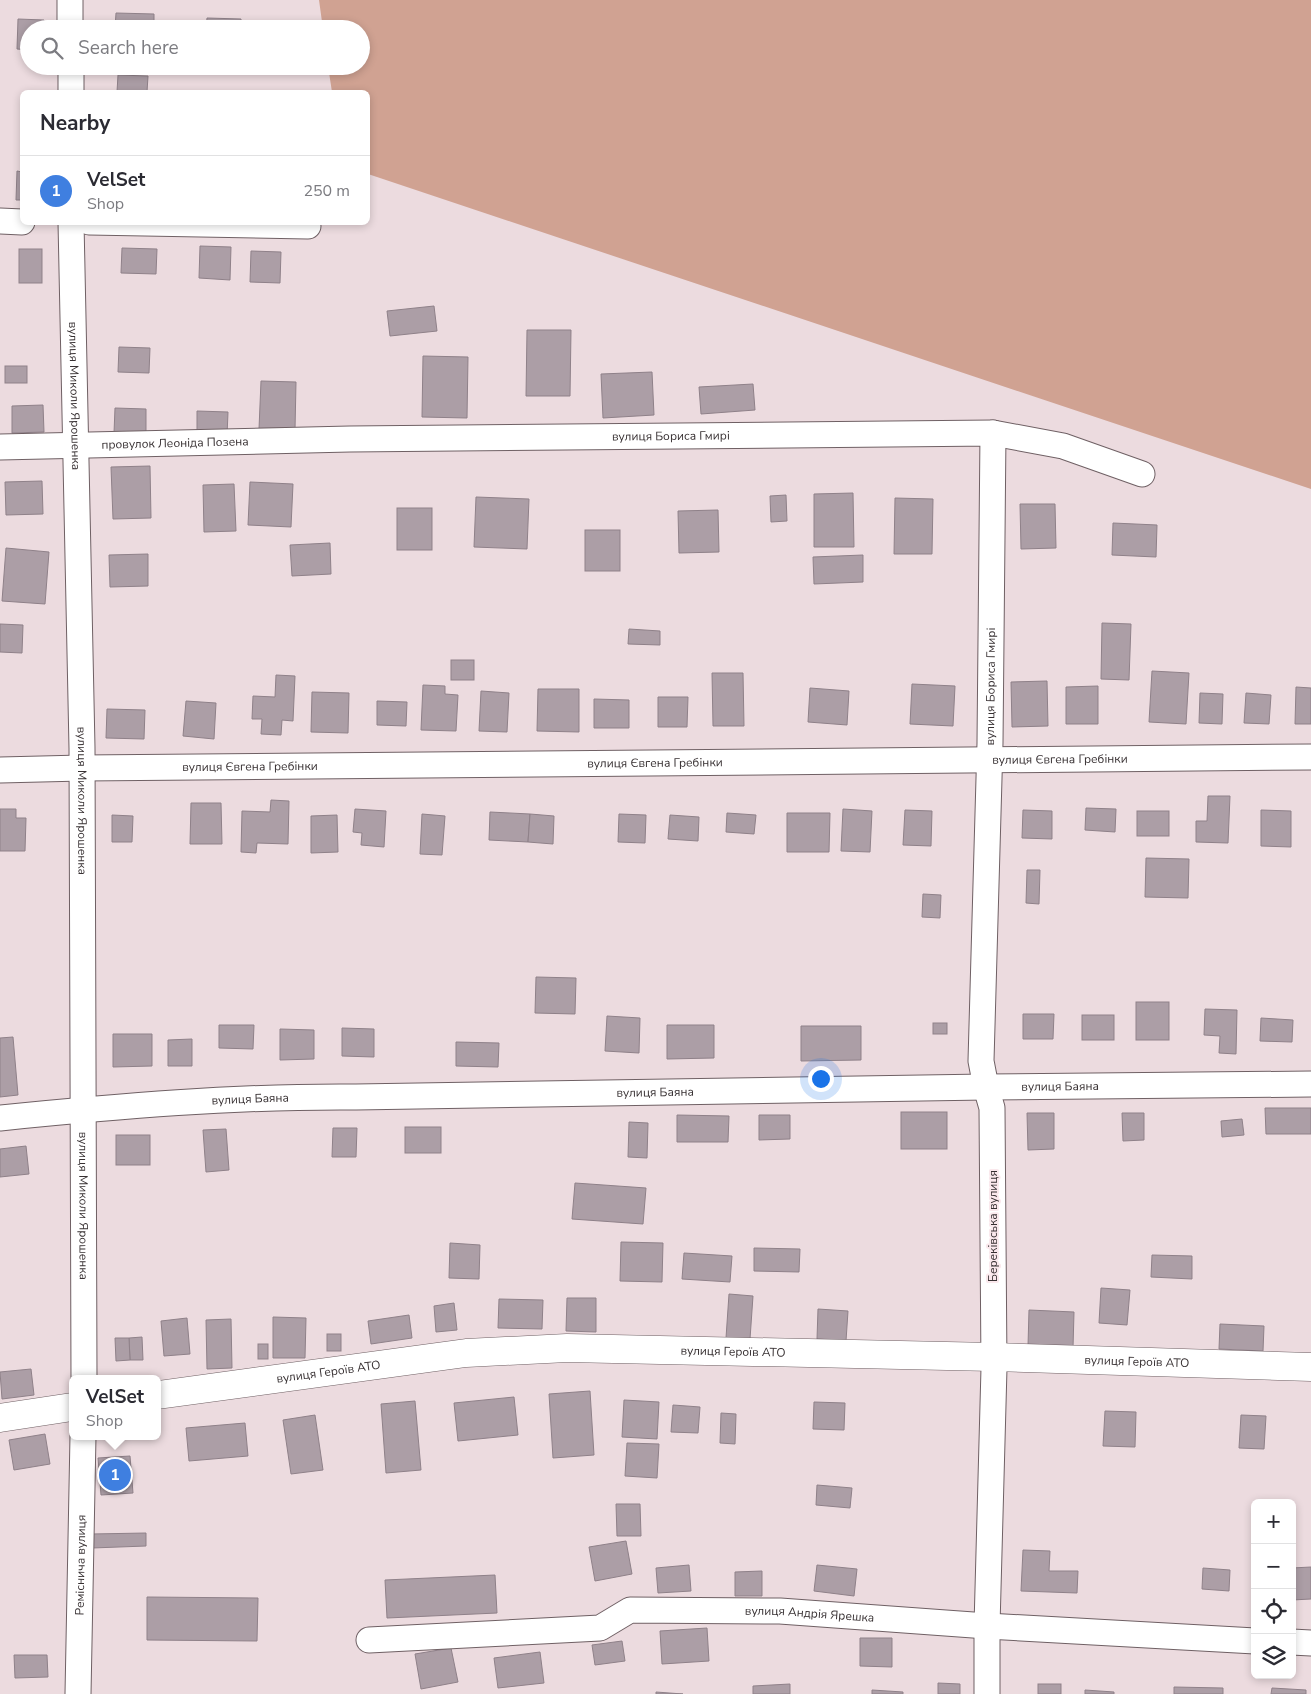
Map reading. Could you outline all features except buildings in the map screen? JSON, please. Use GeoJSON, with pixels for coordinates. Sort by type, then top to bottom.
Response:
{"type":"FeatureCollection","features":[{"type":"Feature","properties":{"kind":"street"},"geometry":{"type":"LineString","coordinates":[[70,0],[70,20]]}},
{"type":"Feature","properties":{"kind":"street"},"geometry":{"type":"LineString","coordinates":[[71,75],[71,90]]}},
{"type":"Feature","properties":{"kind":"street"},"geometry":{"type":"LineString","coordinates":[[0,221],[20,222]]}},
{"type":"Feature","properties":{"kind":"street","name":"вулиця Миколи Ярошенка"},"geometry":{"type":"LineString","coordinates":[[71,225],[82,768],[84,1375]]}},
{"type":"Feature","properties":{"kind":"street"},"geometry":{"type":"LineString","coordinates":[[253,225],[308,226]]}},
{"type":"Feature","properties":{"kind":"street","name":"вулиця Бориса Гмирі"},"geometry":{"type":"LineString","coordinates":[[989,759],[993,433]]}},
{"type":"Feature","properties":{"kind":"street","name":"вулиця Бориса Гмирі"},"geometry":{"type":"LineString","coordinates":[[350,439],[993,433],[1063,446],[1142,474]]}},
{"type":"Feature","properties":{"kind":"street","name":"провулок Леоніда Позена"},"geometry":{"type":"LineString","coordinates":[[0,447],[350,439]]}},
{"type":"Feature","properties":{"kind":"street","name":"вулиця Євгена Гребінки"},"geometry":{"type":"LineString","coordinates":[[0,770],[1311,757]]}},
{"type":"Feature","properties":{"kind":"street","name":"Береківська вулиця"},"geometry":{"type":"LineString","coordinates":[[987,1694],[993,1357],[992,1108],[981,1061],[989,759]]}},
{"type":"Feature","properties":{"kind":"street","name":"вулиця Баяна"},"geometry":{"type":"LineString","coordinates":[[0,1118],[82,1109],[273,1097],[1311,1084]]}},
{"type":"Feature","properties":{"kind":"street","name":"вулиця Героїв АТО"},"geometry":{"type":"LineString","coordinates":[[161,1395],[466,1353],[567,1348],[993,1357],[1311,1367]]}},
{"type":"Feature","properties":{"kind":"street"},"geometry":{"type":"LineString","coordinates":[[0,1418],[69,1407]]}},
{"type":"Feature","properties":{"kind":"street","name":"Реміснича вулиця"},"geometry":{"type":"LineString","coordinates":[[78,1694],[84,1440]]}},
{"type":"Feature","properties":{"kind":"street","name":"вулиця Андрія Ярешка"},"geometry":{"type":"LineString","coordinates":[[369,1640],[600,1628],[630,1610],[780,1611],[987,1626],[1251,1641]]}},
{"type":"Feature","properties":{"kind":"street"},"geometry":{"type":"LineString","coordinates":[[1296,1642],[1311,1643]]}},
{"type":"Feature","properties":{"kind":"shaded area"},"geometry":{"type":"Polygon","coordinates":[[[319,0],[1311,0],[1311,489],[370,175],[370,90],[332,90],[329,75],[370,75],[370,20],[322,20],[319,0]]]}},
{"type":"Feature","properties":{"kind":"place","name":"VelSet"},"geometry":{"type":"Point","coordinates":[115,1475]}}]}
